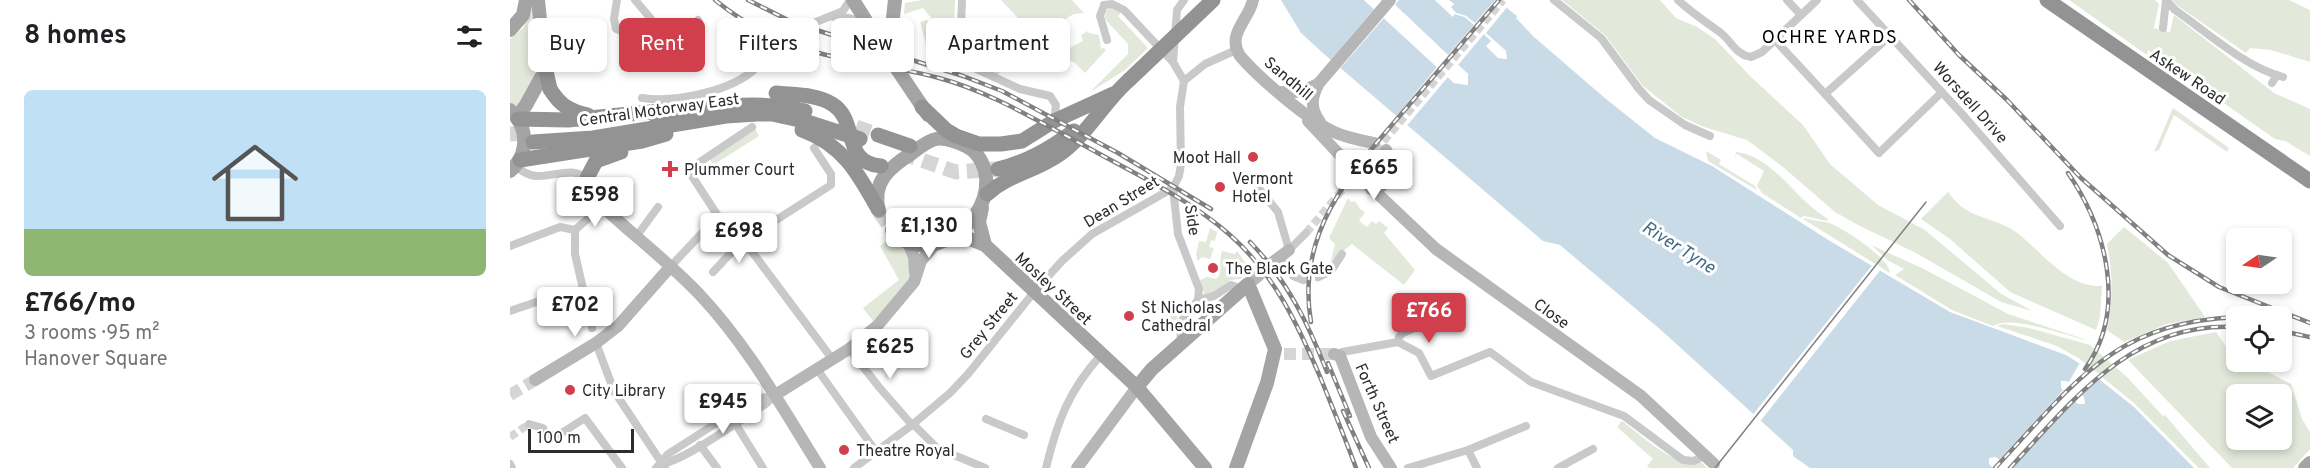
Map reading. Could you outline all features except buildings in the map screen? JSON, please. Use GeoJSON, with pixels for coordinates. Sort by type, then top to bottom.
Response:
{"type":"FeatureCollection","features":[{"type":"Feature","properties":{"kind":"highway"},"geometry":{"type":"LineString","coordinates":[[995,164],[1027,160],[1043,153],[1086,122],[1213,0]]}},
{"type":"Feature","properties":{"kind":"highway","name":"Askew Road"},"geometry":{"type":"LineString","coordinates":[[2047,0],[2310,181]]}},
{"type":"Feature","properties":{"kind":"highway","name":"Askew Road"},"geometry":{"type":"LineString","coordinates":[[2055,0],[2310,176]]}},
{"type":"Feature","properties":{"kind":"highway"},"geometry":{"type":"LineString","coordinates":[[544,75],[563,107],[594,117]]}},
{"type":"Feature","properties":{"kind":"highway"},"geometry":{"type":"LineString","coordinates":[[722,111],[738,98],[776,93],[812,97],[834,105],[846,121],[853,146],[859,157],[873,166],[886,166]]}},
{"type":"Feature","properties":{"kind":"highway"},"geometry":{"type":"LineString","coordinates":[[922,107],[946,130],[979,144],[1001,144],[1022,141],[1054,122],[1113,94]]}},
{"type":"Feature","properties":{"kind":"highway"},"geometry":{"type":"LineString","coordinates":[[984,201],[1000,182],[1059,155],[1087,130],[1113,94]]}},
{"type":"Feature","properties":{"kind":"highway","name":"Central Motorway East"},"geometry":{"type":"LineString","coordinates":[[533,138],[593,138],[722,111],[783,106],[858,133]]}},
{"type":"Feature","properties":{"kind":"highway"},"geometry":{"type":"LineString","coordinates":[[515,115],[568,120],[649,110],[688,117]]}},
{"type":"Feature","properties":{"kind":"highway"},"geometry":{"type":"LineString","coordinates":[[722,111],[785,124],[819,136],[843,154],[879,210]]}},
{"type":"Feature","properties":{"kind":"highway"},"geometry":{"type":"LineString","coordinates":[[515,166],[666,135],[688,117]]}},
{"type":"Feature","properties":{"kind":"highway"},"geometry":{"type":"LineString","coordinates":[[879,140],[905,149]]}},
{"type":"Feature","properties":{"kind":"highway"},"geometry":{"type":"LineString","coordinates":[[588,180],[596,161],[642,141]]}},
{"type":"Feature","properties":{"kind":"main road"},"geometry":{"type":"LineString","coordinates":[[510,30],[523,15],[526,0]]}},
{"type":"Feature","properties":{"kind":"main road"},"geometry":{"type":"LineString","coordinates":[[515,166],[525,139],[523,127],[515,115],[544,75],[538,0]]}},
{"type":"Feature","properties":{"kind":"main road"},"geometry":{"type":"LineString","coordinates":[[852,0],[865,18]]}},
{"type":"Feature","properties":{"kind":"main road"},"geometry":{"type":"LineString","coordinates":[[893,18],[895,0]]}},
{"type":"Feature","properties":{"kind":"main road"},"geometry":{"type":"LineString","coordinates":[[899,72],[944,139]]}},
{"type":"Feature","properties":{"kind":"main road"},"geometry":{"type":"LineString","coordinates":[[928,142],[933,133],[933,123]]}},
{"type":"Feature","properties":{"kind":"main road"},"geometry":{"type":"LineString","coordinates":[[879,210],[878,188],[886,166],[928,142],[944,139],[964,145],[978,155],[986,177],[980,222],[985,245]]}},
{"type":"Feature","properties":{"kind":"main road"},"geometry":{"type":"LineString","coordinates":[[892,230],[898,239],[908,243],[936,243],[955,237],[984,201]]}},
{"type":"Feature","properties":{"kind":"main road","name":"Mosley Street"},"geometry":{"type":"LineString","coordinates":[[955,237],[970,238],[985,245],[1137,387],[1205,468]]}},
{"type":"Feature","properties":{"kind":"main road"},"geometry":{"type":"LineString","coordinates":[[1137,387],[1144,377],[1249,283],[1279,354],[1236,468]]}},
{"type":"Feature","properties":{"kind":"main road"},"geometry":{"type":"LineString","coordinates":[[2305,468],[2310,463]]}},
{"type":"Feature","properties":{"kind":"street"},"geometry":{"type":"LineString","coordinates":[[617,0],[614,19],[615,29],[619,30]]}},
{"type":"Feature","properties":{"kind":"street"},"geometry":{"type":"LineString","coordinates":[[635,0],[650,18]]}},
{"type":"Feature","properties":{"kind":"street"},"geometry":{"type":"LineString","coordinates":[[819,21],[843,11],[852,0]]}},
{"type":"Feature","properties":{"kind":"street"},"geometry":{"type":"LineString","coordinates":[[962,0],[962,51],[966,62],[1020,89],[1050,96],[1057,107],[1054,122]]}},
{"type":"Feature","properties":{"kind":"street"},"geometry":{"type":"LineString","coordinates":[[1291,102],[1301,101],[1320,84],[1390,0]]}},
{"type":"Feature","properties":{"kind":"street"},"geometry":{"type":"LineString","coordinates":[[1554,0],[1601,38],[1649,100],[1685,126],[1710,136]]}},
{"type":"Feature","properties":{"kind":"street"},"geometry":{"type":"LineString","coordinates":[[1678,0],[1721,34],[1738,53],[1745,56],[1757,55],[1817,0]]}},
{"type":"Feature","properties":{"kind":"street"},"geometry":{"type":"LineString","coordinates":[[1787,0],[1801,15]]}},
{"type":"Feature","properties":{"kind":"street","name":"Worsdell Drive"},"geometry":{"type":"LineString","coordinates":[[1857,0],[2061,226]]}},
{"type":"Feature","properties":{"kind":"street"},"geometry":{"type":"LineString","coordinates":[[2163,28],[2166,0]]}},
{"type":"Feature","properties":{"kind":"street"},"geometry":{"type":"LineString","coordinates":[[2166,0],[2175,10],[2278,78]]}},
{"type":"Feature","properties":{"kind":"street"},"geometry":{"type":"LineString","coordinates":[[1173,62],[1177,10],[1181,1]]}},
{"type":"Feature","properties":{"kind":"street"},"geometry":{"type":"LineString","coordinates":[[1107,40],[1100,15],[1102,3],[1115,4],[1124,10],[1173,62],[1184,81],[1205,64],[1236,50],[1236,33],[1252,3]]}},
{"type":"Feature","properties":{"kind":"street"},"geometry":{"type":"LineString","coordinates":[[826,18],[831,18]]}},
{"type":"Feature","properties":{"kind":"street"},"geometry":{"type":"LineString","coordinates":[[1826,94],[1890,36]]}},
{"type":"Feature","properties":{"kind":"street"},"geometry":{"type":"LineString","coordinates":[[1775,40],[1880,153],[1942,92]]}},
{"type":"Feature","properties":{"kind":"street","name":"Sandhill"},"geometry":{"type":"LineString","coordinates":[[1236,50],[1246,63],[1291,102],[1325,127],[1357,141],[1374,143]]}},
{"type":"Feature","properties":{"kind":"street"},"geometry":{"type":"LineString","coordinates":[[642,98],[660,99],[713,91],[738,81],[750,72]]}},
{"type":"Feature","properties":{"kind":"street","name":"Side"},"geometry":{"type":"LineString","coordinates":[[1184,81],[1180,107],[1181,157],[1179,176],[1173,188],[1178,234],[1196,278],[1198,297]]}},
{"type":"Feature","properties":{"kind":"street"},"geometry":{"type":"LineString","coordinates":[[1280,92],[1301,92],[1320,84]]}},
{"type":"Feature","properties":{"kind":"street"},"geometry":{"type":"LineString","coordinates":[[1320,84],[1313,108],[1317,118],[1325,127]]}},
{"type":"Feature","properties":{"kind":"street"},"geometry":{"type":"LineString","coordinates":[[1291,102],[1348,164],[1348,152],[1357,141]]}},
{"type":"Feature","properties":{"kind":"street"},"geometry":{"type":"LineString","coordinates":[[745,238],[737,236],[718,216],[688,170],[752,127]]}},
{"type":"Feature","properties":{"kind":"street"},"geometry":{"type":"LineString","coordinates":[[713,272],[745,238],[831,185],[831,174],[814,148]]}},
{"type":"Feature","properties":{"kind":"street"},"geometry":{"type":"LineString","coordinates":[[1386,150],[1393,164],[1389,199],[1398,213]]}},
{"type":"Feature","properties":{"kind":"street"},"geometry":{"type":"LineString","coordinates":[[515,166],[535,176],[574,172],[588,180]]}},
{"type":"Feature","properties":{"kind":"street","name":"Close"},"geometry":{"type":"LineString","coordinates":[[1362,179],[1436,249],[1641,396],[1710,459]]}},
{"type":"Feature","properties":{"kind":"street"},"geometry":{"type":"LineString","coordinates":[[1371,189],[1379,188],[1391,179]]}},
{"type":"Feature","properties":{"kind":"street","name":"Dean Street"},"geometry":{"type":"LineString","coordinates":[[1034,292],[1062,261],[1092,234],[1173,188]]}},
{"type":"Feature","properties":{"kind":"street"},"geometry":{"type":"LineString","coordinates":[[1260,190],[1278,212],[1281,256],[1293,276],[1303,280]]}},
{"type":"Feature","properties":{"kind":"street"},"geometry":{"type":"LineString","coordinates":[[592,328],[575,254],[575,230],[599,201],[636,237],[671,266],[724,323],[775,395],[820,468]]}},
{"type":"Feature","properties":{"kind":"street"},"geometry":{"type":"LineString","coordinates":[[636,237],[658,207]]}},
{"type":"Feature","properties":{"kind":"street"},"geometry":{"type":"LineString","coordinates":[[536,380],[596,343],[618,326],[718,216]]}},
{"type":"Feature","properties":{"kind":"street"},"geometry":{"type":"LineString","coordinates":[[510,246],[560,227],[575,230]]}},
{"type":"Feature","properties":{"kind":"street"},"geometry":{"type":"LineString","coordinates":[[1281,256],[1306,233]]}},
{"type":"Feature","properties":{"kind":"street"},"geometry":{"type":"LineString","coordinates":[[745,238],[750,249],[833,360]]}},
{"type":"Feature","properties":{"kind":"street"},"geometry":{"type":"LineString","coordinates":[[908,243],[916,269],[914,282]]}},
{"type":"Feature","properties":{"kind":"street"},"geometry":{"type":"LineString","coordinates":[[661,466],[700,445],[849,349],[878,325],[914,282],[921,261],[936,243]]}},
{"type":"Feature","properties":{"kind":"street"},"geometry":{"type":"LineString","coordinates":[[1319,277],[1330,271],[1342,254]]}},
{"type":"Feature","properties":{"kind":"street"},"geometry":{"type":"LineString","coordinates":[[1181,343],[1180,327],[1198,297],[1214,296],[1231,285],[1249,283]]}},
{"type":"Feature","properties":{"kind":"street"},"geometry":{"type":"LineString","coordinates":[[510,311],[551,297],[582,290]]}},
{"type":"Feature","properties":{"kind":"street","name":"Grey Street"},"geometry":{"type":"LineString","coordinates":[[854,468],[913,425],[968,374],[1034,292]]}},
{"type":"Feature","properties":{"kind":"street"},"geometry":{"type":"LineString","coordinates":[[1398,342],[1398,337],[1403,333],[1425,323]]}},
{"type":"Feature","properties":{"kind":"street"},"geometry":{"type":"LineString","coordinates":[[1337,355],[1342,352],[1398,342],[1419,353],[1431,376],[1490,352],[1531,382],[1624,416],[1683,460],[1710,459]]}},
{"type":"Feature","properties":{"kind":"street"},"geometry":{"type":"LineString","coordinates":[[596,343],[619,399],[661,466]]}},
{"type":"Feature","properties":{"kind":"street"},"geometry":{"type":"LineString","coordinates":[[849,349],[879,387],[937,448],[984,468]]}},
{"type":"Feature","properties":{"kind":"street"},"geometry":{"type":"LineString","coordinates":[[1046,468],[1054,435],[1066,403],[1079,381],[1101,355]]}},
{"type":"Feature","properties":{"kind":"street","name":"Forth Street"},"geometry":{"type":"LineString","coordinates":[[1337,355],[1371,437],[1391,468]]}},
{"type":"Feature","properties":{"kind":"street"},"geometry":{"type":"LineString","coordinates":[[817,369],[877,453]]}},
{"type":"Feature","properties":{"kind":"street"},"geometry":{"type":"LineString","coordinates":[[1077,468],[1137,387]]}},
{"type":"Feature","properties":{"kind":"street"},"geometry":{"type":"LineString","coordinates":[[661,466],[668,454],[737,410],[757,399],[775,395]]}},
{"type":"Feature","properties":{"kind":"street"},"geometry":{"type":"LineString","coordinates":[[530,424],[543,428],[546,434],[557,436],[585,418],[622,468]]}},
{"type":"Feature","properties":{"kind":"street"},"geometry":{"type":"LineString","coordinates":[[986,418],[1024,435]]}},
{"type":"Feature","properties":{"kind":"street"},"geometry":{"type":"LineString","coordinates":[[735,423],[763,468]]}},
{"type":"Feature","properties":{"kind":"street"},"geometry":{"type":"LineString","coordinates":[[1408,468],[1468,450],[1526,426]]}},
{"type":"Feature","properties":{"kind":"street"},"geometry":{"type":"LineString","coordinates":[[700,445],[717,468]]}},
{"type":"Feature","properties":{"kind":"street"},"geometry":{"type":"LineString","coordinates":[[1558,468],[1593,449]]}},
{"type":"Feature","properties":{"kind":"street"},"geometry":{"type":"LineString","coordinates":[[1468,450],[1477,468]]}},
{"type":"Feature","properties":{"kind":"street"},"geometry":{"type":"LineString","coordinates":[[510,464],[512,468]]}},
{"type":"Feature","properties":{"kind":"shaded area"},"geometry":{"type":"Polygon","coordinates":[[[923,0],[955,0],[954,18],[931,18],[923,8],[904,14],[905,3],[923,0]]]}},
{"type":"Feature","properties":{"kind":"shaded area"},"geometry":{"type":"Polygon","coordinates":[[[1001,0],[1072,0],[1084,13],[1074,14],[1067,18],[1018,18],[1001,0]]]}},
{"type":"Feature","properties":{"kind":"shaded area"},"geometry":{"type":"Polygon","coordinates":[[[1562,0],[1660,0],[1676,18],[1697,27],[1715,39],[1751,77],[1803,125],[1830,164],[1878,205],[1925,230],[2000,293],[2032,311],[2001,302],[1916,253],[1835,212],[1783,167],[1747,140],[1704,127],[1682,117],[1643,86],[1605,35],[1562,0]]]}},
{"type":"Feature","properties":{"kind":"shaded area"},"geometry":{"type":"Polygon","coordinates":[[[2069,0],[2155,0],[2159,4],[2154,28],[2170,32],[2174,15],[2274,93],[2310,109],[2310,156],[2285,141],[2275,139],[2148,50],[2147,55],[2069,0]]]}},
{"type":"Feature","properties":{"kind":"shaded area"},"geometry":{"type":"Polygon","coordinates":[[[2172,0],[2289,0],[2310,10],[2310,62],[2271,50],[2250,48],[2246,53],[2172,0]]]}},
{"type":"Feature","properties":{"kind":"shaded area"},"geometry":{"type":"Polygon","coordinates":[[[531,6],[533,18],[528,18],[528,72],[535,72],[533,84],[519,107],[510,103],[510,39],[524,27],[531,6]]]}},
{"type":"Feature","properties":{"kind":"shaded area"},"geometry":{"type":"Polygon","coordinates":[[[1111,6],[1122,11],[1118,16],[1148,48],[1125,70],[1090,92],[1128,54],[1128,44],[1105,19],[1106,11],[1111,6]]]}},
{"type":"Feature","properties":{"kind":"shaded area"},"geometry":{"type":"Polygon","coordinates":[[[926,20],[926,44],[920,22],[926,20]]]}},
{"type":"Feature","properties":{"kind":"shaded area"},"geometry":{"type":"Polygon","coordinates":[[[1088,31],[1099,35],[1101,49],[1106,50],[1085,73],[1070,61],[1070,48],[1083,41],[1081,35],[1088,31]]]}},
{"type":"Feature","properties":{"kind":"shaded area"},"geometry":{"type":"Polygon","coordinates":[[[2173,108],[2229,148],[2227,152],[2174,115],[2159,150],[2154,152],[2173,108]]]}},
{"type":"Feature","properties":{"kind":"shaded area"},"geometry":{"type":"Polygon","coordinates":[[[755,129],[759,136],[713,165],[709,157],[755,129]]]}},
{"type":"Feature","properties":{"kind":"shaded area"},"geometry":{"type":"Polygon","coordinates":[[[1706,151],[1721,160],[1719,164],[1755,186],[1757,190],[1708,161],[1706,151]]]}},
{"type":"Feature","properties":{"kind":"shaded area"},"geometry":{"type":"Polygon","coordinates":[[[1736,152],[1762,161],[1816,211],[1828,219],[1827,221],[1804,216],[1801,218],[1762,193],[1757,186],[1764,171],[1737,154],[1735,157],[1736,152]]]}},
{"type":"Feature","properties":{"kind":"shaded area"},"geometry":{"type":"Polygon","coordinates":[[[1948,192],[1965,209],[2016,232],[2066,275],[2089,285],[2102,286],[2100,317],[2096,330],[2010,292],[1950,239],[1921,219],[1948,192]]]}},
{"type":"Feature","properties":{"kind":"shaded area"},"geometry":{"type":"Polygon","coordinates":[[[1348,198],[1351,202],[1355,201],[1365,212],[1359,221],[1367,227],[1372,221],[1376,224],[1379,221],[1388,228],[1384,233],[1415,270],[1404,285],[1352,244],[1330,265],[1335,244],[1329,238],[1348,198]]]}},
{"type":"Feature","properties":{"kind":"shaded area"},"geometry":{"type":"Polygon","coordinates":[[[1803,219],[1829,223],[1847,232],[1883,260],[1890,273],[1803,219]]]}},
{"type":"Feature","properties":{"kind":"shaded area"},"geometry":{"type":"Polygon","coordinates":[[[914,222],[919,228],[928,222],[935,232],[915,236],[903,231],[914,222]]]}},
{"type":"Feature","properties":{"kind":"shaded area"},"geometry":{"type":"Polygon","coordinates":[[[2124,227],[2168,263],[2205,317],[2167,324],[2124,342],[2107,330],[2112,287],[2107,244],[2124,227]]]}},
{"type":"Feature","properties":{"kind":"shaded area"},"geometry":{"type":"Polygon","coordinates":[[[1210,228],[1217,232],[1215,241],[1211,240],[1209,247],[1214,248],[1210,259],[1202,257],[1198,261],[1196,255],[1199,241],[1206,242],[1210,228]]]}},
{"type":"Feature","properties":{"kind":"shaded area"},"geometry":{"type":"Polygon","coordinates":[[[889,239],[901,246],[907,254],[911,276],[876,325],[863,308],[899,280],[880,246],[889,239]]]}},
{"type":"Feature","properties":{"kind":"shaded area"},"geometry":{"type":"Polygon","coordinates":[[[1871,245],[1924,269],[2008,314],[2087,340],[2025,324],[2001,323],[1993,326],[1952,310],[1895,275],[1904,269],[1889,261],[1871,245]]]}},
{"type":"Feature","properties":{"kind":"shaded area"},"geometry":{"type":"Polygon","coordinates":[[[1222,251],[1235,254],[1237,251],[1252,272],[1240,279],[1231,280],[1213,294],[1205,295],[1200,280],[1207,277],[1216,279],[1220,270],[1222,251]]]}},
{"type":"Feature","properties":{"kind":"shaded area"},"geometry":{"type":"Polygon","coordinates":[[[1157,300],[1178,317],[1173,329],[1164,324],[1162,320],[1165,318],[1161,310],[1158,312],[1155,304],[1157,300]]]}},
{"type":"Feature","properties":{"kind":"shaded area"},"geometry":{"type":"Polygon","coordinates":[[[2003,324],[2029,328],[2090,345],[2127,377],[2163,416],[2165,415],[2210,468],[2199,468],[2135,404],[2080,359],[2057,346],[1997,326],[2003,324]]]}},
{"type":"Feature","properties":{"kind":"shaded area"},"geometry":{"type":"Polygon","coordinates":[[[2216,332],[2226,347],[2226,372],[2268,372],[2291,384],[2226,384],[2226,450],[2292,450],[2292,387],[2302,419],[2310,432],[2310,449],[2293,468],[2232,468],[2128,360],[2170,341],[2216,332]]]}},
{"type":"Feature","properties":{"kind":"shaded area"},"geometry":{"type":"Polygon","coordinates":[[[1622,421],[1669,456],[1691,463],[1701,462],[1707,468],[1650,468],[1647,466],[1653,459],[1617,427],[1622,421]]]}},
{"type":"Feature","properties":{"kind":"water","name":"River Tyne"},"geometry":{"type":"Polygon","coordinates":[[[1281,0],[1364,0],[1454,83],[1467,85],[1468,74],[1390,0],[1435,0],[1452,16],[1455,14],[1465,17],[1492,41],[1487,47],[1498,58],[1506,59],[1506,51],[1466,16],[1456,13],[1450,7],[1454,4],[1449,0],[1497,0],[1517,16],[1516,18],[1534,37],[1655,138],[1712,166],[1830,241],[1950,312],[2066,355],[2134,407],[2194,468],[2008,468],[1996,457],[1989,458],[1989,464],[1993,468],[1810,468],[1793,456],[1793,450],[1661,330],[1560,245],[1543,241],[1301,33],[1281,0]],[[2061,381],[2061,388],[2078,404],[2085,404],[2084,397],[2067,381],[2061,381]]]}},
{"type":"Feature","properties":{"kind":"pier"},"geometry":{"type":"Polygon","coordinates":[[[1364,0],[1369,0],[1455,80],[1465,81],[1465,75],[1387,0],[1399,0],[1395,5],[1448,55],[1474,25],[1465,17],[1455,14],[1453,17],[1435,0],[1440,0],[1447,7],[1449,4],[1446,0],[1449,0],[1454,4],[1451,7],[1456,13],[1466,16],[1475,23],[1495,0],[1502,0],[1508,6],[1486,33],[1506,51],[1507,59],[1499,58],[1486,46],[1491,41],[1484,34],[1458,65],[1468,74],[1468,85],[1454,83],[1448,77],[1405,128],[1394,119],[1437,67],[1384,18],[1338,71],[1329,62],[1374,9],[1364,0]]]}},
{"type":"Feature","properties":{"kind":"pier"},"geometry":{"type":"Polygon","coordinates":[[[1874,263],[1882,268],[1758,424],[1751,417],[1874,263]]]}},
{"type":"Feature","properties":{"kind":"pier"},"geometry":{"type":"Polygon","coordinates":[[[2081,361],[2103,377],[2079,396],[2067,385],[2081,361]]]}},
{"type":"Feature","properties":{"kind":"pier"},"geometry":{"type":"Polygon","coordinates":[[[2065,388],[2076,399],[2012,468],[2004,468],[1997,462],[2065,388]]]}},
{"type":"Feature","properties":{"kind":"tunnel"},"geometry":{"type":"LineString","coordinates":[[1306,233],[1503,0]]}},
{"type":"Feature","properties":{"kind":"tunnel"},"geometry":{"type":"LineString","coordinates":[[856,127],[878,135]]}},
{"type":"Feature","properties":{"kind":"tunnel"},"geometry":{"type":"LineString","coordinates":[[510,134],[533,133]]}},
{"type":"Feature","properties":{"kind":"tunnel"},"geometry":{"type":"LineString","coordinates":[[901,153],[956,172],[998,169]]}},
{"type":"Feature","properties":{"kind":"tunnel"},"geometry":{"type":"LineString","coordinates":[[590,182],[595,196]]}},
{"type":"Feature","properties":{"kind":"tunnel"},"geometry":{"type":"LineString","coordinates":[[879,212],[892,230]]}},
{"type":"Feature","properties":{"kind":"tunnel"},"geometry":{"type":"LineString","coordinates":[[1258,276],[1273,262]]}},
{"type":"Feature","properties":{"kind":"tunnel"},"geometry":{"type":"LineString","coordinates":[[1303,280],[1319,277]]}},
{"type":"Feature","properties":{"kind":"tunnel"},"geometry":{"type":"LineString","coordinates":[[1284,354],[1334,354]]}},
{"type":"Feature","properties":{"kind":"tunnel"},"geometry":{"type":"LineString","coordinates":[[510,395],[535,380]]}},
{"type":"Feature","properties":{"kind":"tunnel"},"geometry":{"type":"LineString","coordinates":[[510,437],[529,424]]}},
{"type":"Feature","properties":{"kind":"tram line"},"geometry":{"type":"LineString","coordinates":[[1715,468],[1926,202]]}},
{"type":"Feature","properties":{"kind":"railway"},"geometry":{"type":"LineString","coordinates":[[715,0],[751,25],[805,49],[939,78],[996,99],[1161,187],[1197,209],[1246,250],[1273,284],[1294,320],[1312,359],[1356,468]]}},
{"type":"Feature","properties":{"kind":"railway"},"geometry":{"type":"LineString","coordinates":[[748,0],[794,23],[963,76],[1002,91],[1118,153],[1211,209]]}},
{"type":"Feature","properties":{"kind":"railway"},"geometry":{"type":"LineString","coordinates":[[1311,322],[1308,289],[1312,258],[1320,230],[1333,203],[1368,153],[1499,0]]}},
{"type":"Feature","properties":{"kind":"railway"},"geometry":{"type":"LineString","coordinates":[[1909,0],[1959,55],[2007,100],[2081,178],[2168,255],[2219,287],[2310,323]]}},
{"type":"Feature","properties":{"kind":"railway"},"geometry":{"type":"LineString","coordinates":[[2068,173],[2093,219],[2107,270],[2109,296],[2106,321],[2098,346],[2085,369]]}},
{"type":"Feature","properties":{"kind":"railway"},"geometry":{"type":"LineString","coordinates":[[1250,242],[1286,287],[1312,336],[1327,372]]}},
{"type":"Feature","properties":{"kind":"railway"},"geometry":{"type":"LineString","coordinates":[[1995,468],[2073,385],[2099,363],[2126,345],[2157,331],[2193,322],[2226,318]]}},
{"type":"Feature","properties":{"kind":"railway"},"geometry":{"type":"LineString","coordinates":[[2010,468],[2082,392],[2136,351],[2166,337],[2199,329],[2226,328]]}},
{"type":"Feature","properties":{"kind":"railway"},"geometry":{"type":"LineString","coordinates":[[2292,333],[2310,337]]}},
{"type":"Feature","properties":{"kind":"railway"},"geometry":{"type":"LineString","coordinates":[[1328,363],[1350,416]]}},
{"type":"Feature","properties":{"kind":"railway"},"geometry":{"type":"LineString","coordinates":[[1343,411],[1369,468]]}},
{"type":"Feature","properties":{"kind":"place","name":"Moot Hall"},"geometry":{"type":"Point","coordinates":[1253,157]}},
{"type":"Feature","properties":{"kind":"place","name":"Plummer Court"},"geometry":{"type":"Point","coordinates":[670,169]}},
{"type":"Feature","properties":{"kind":"place","name":"Vermont Hotel"},"geometry":{"type":"Point","coordinates":[1220,187]}},
{"type":"Feature","properties":{"kind":"place","name":"The Black Gate"},"geometry":{"type":"Point","coordinates":[1213,268]}},
{"type":"Feature","properties":{"kind":"place","name":"St Nicholas Cathedral"},"geometry":{"type":"Point","coordinates":[1129,316]}},
{"type":"Feature","properties":{"kind":"place","name":"City Library"},"geometry":{"type":"Point","coordinates":[570,390]}},
{"type":"Feature","properties":{"kind":"place","name":"Theatre Royal"},"geometry":{"type":"Point","coordinates":[844,450]}},
{"type":"Feature","properties":{"kind":"district","name":"OCHRE YARDS"},"geometry":{"type":"Point","coordinates":[1830,37]}}]}
